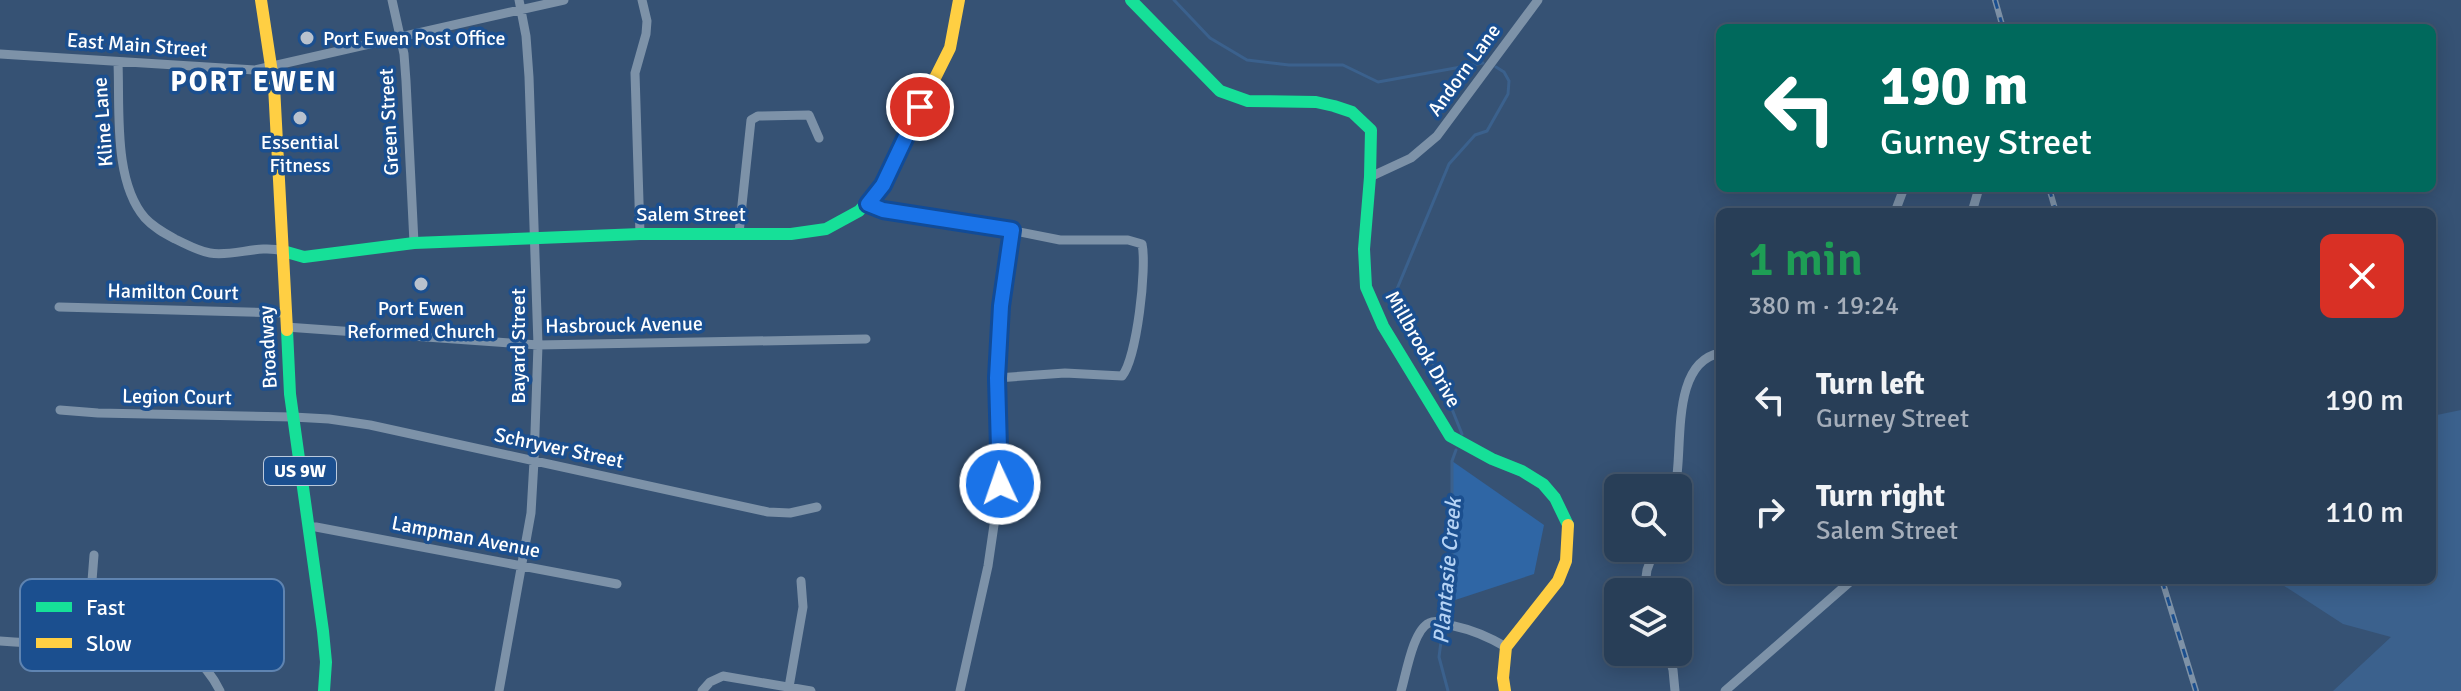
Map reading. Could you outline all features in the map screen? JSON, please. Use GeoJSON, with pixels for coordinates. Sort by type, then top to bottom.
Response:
{"type":"FeatureCollection","features":[{"type":"Feature","properties":{"kind":"main road","name":"Broadway"},"geometry":{"type":"LineString","coordinates":[[261,0],[272,67],[293,417],[325,646],[324,691]]}},
{"type":"Feature","properties":{"kind":"main road","name":"Salem Street"},"geometry":{"type":"LineString","coordinates":[[283,251],[304,257],[414,243],[640,234],[791,234],[826,229],[847,220],[868,204],[883,185],[912,121],[944,62],[959,0]]}},
{"type":"Feature","properties":{"kind":"main road","name":"Millbrook Drive"},"geometry":{"type":"LineString","coordinates":[[1131,0],[1220,91],[1248,101],[1316,102],[1334,106],[1360,117],[1371,130],[1364,249],[1366,287],[1383,326],[1450,436],[1543,484],[1555,498],[1568,523],[1566,561],[1558,581],[1506,647]]}},
{"type":"Feature","properties":{"kind":"main road"},"geometry":{"type":"LineString","coordinates":[[1505,691],[1506,647]]}},
{"type":"Feature","properties":{"kind":"street","name":"Green Street"},"geometry":{"type":"LineString","coordinates":[[392,0],[406,81],[414,243]]}},
{"type":"Feature","properties":{"kind":"street","name":"East Main Street"},"geometry":{"type":"LineString","coordinates":[[0,54],[255,70],[400,37],[520,5],[564,0]]}},
{"type":"Feature","properties":{"kind":"street"},"geometry":{"type":"LineString","coordinates":[[640,234],[635,73],[646,34],[647,21],[642,0]]}},
{"type":"Feature","properties":{"kind":"street","name":"Andorn Lane"},"geometry":{"type":"LineString","coordinates":[[1370,177],[1411,158],[1437,136],[1538,0]]}},
{"type":"Feature","properties":{"kind":"street","name":"Bayard Street"},"geometry":{"type":"LineString","coordinates":[[499,691],[531,513],[538,345],[529,77],[520,5]]}},
{"type":"Feature","properties":{"kind":"street","name":"Kline Lane"},"geometry":{"type":"LineString","coordinates":[[118,63],[121,153],[125,176],[133,200],[145,218],[160,231],[208,253],[273,248],[283,251]]}},
{"type":"Feature","properties":{"kind":"street"},"geometry":{"type":"LineString","coordinates":[[739,233],[751,120],[758,116],[809,115],[819,138]]}},
{"type":"Feature","properties":{"kind":"street"},"geometry":{"type":"LineString","coordinates":[[868,204],[883,210],[1060,240],[1128,240],[1142,244],[1138,330],[1125,373],[1119,377],[1065,373],[997,378]]}},
{"type":"Feature","properties":{"kind":"street"},"geometry":{"type":"LineString","coordinates":[[960,691],[988,566],[999,499],[997,378],[1001,306],[1012,230]]}},
{"type":"Feature","properties":{"kind":"street","name":"Hamilton Court"},"geometry":{"type":"LineString","coordinates":[[59,307],[286,313]]}},
{"type":"Feature","properties":{"kind":"street","name":"Hasbrouck Avenue"},"geometry":{"type":"LineString","coordinates":[[286,327],[538,345],[866,339]]}},
{"type":"Feature","properties":{"kind":"street"},"geometry":{"type":"LineString","coordinates":[[1677,474],[1681,407],[1688,384],[1704,359],[1716,354]]}},
{"type":"Feature","properties":{"kind":"street","name":"Legion Court"},"geometry":{"type":"LineString","coordinates":[[60,410],[293,417]]}},
{"type":"Feature","properties":{"kind":"street","name":"Schryver Street"},"geometry":{"type":"LineString","coordinates":[[293,417],[370,425],[768,512],[790,513],[817,507]]}},
{"type":"Feature","properties":{"kind":"street","name":"Lampman Avenue"},"geometry":{"type":"LineString","coordinates":[[308,527],[617,584]]}},
{"type":"Feature","properties":{"kind":"street"},"geometry":{"type":"LineString","coordinates":[[92,579],[94,555]]}},
{"type":"Feature","properties":{"kind":"street"},"geometry":{"type":"LineString","coordinates":[[789,687],[803,607],[801,581]]}},
{"type":"Feature","properties":{"kind":"street"},"geometry":{"type":"LineString","coordinates":[[1725,691],[1847,584]]}},
{"type":"Feature","properties":{"kind":"street"},"geometry":{"type":"LineString","coordinates":[[1401,691],[1413,647],[1427,623],[1435,621],[1479,632],[1506,647]]}},
{"type":"Feature","properties":{"kind":"street"},"geometry":{"type":"LineString","coordinates":[[0,641],[20,642]]}},
{"type":"Feature","properties":{"kind":"street"},"geometry":{"type":"LineString","coordinates":[[1672,666],[1675,691]]}},
{"type":"Feature","properties":{"kind":"street"},"geometry":{"type":"LineString","coordinates":[[206,671],[220,691]]}},
{"type":"Feature","properties":{"kind":"street"},"geometry":{"type":"LineString","coordinates":[[702,691],[710,682],[723,676],[811,691]]}},
{"type":"Feature","properties":{"kind":"shaded area"},"geometry":{"type":"Polygon","coordinates":[[[2461,410],[2461,691],[2333,691],[2391,637],[2343,624],[2281,584],[2436,584],[2436,415],[2461,410]]]}},
{"type":"Feature","properties":{"kind":"shaded area"},"geometry":{"type":"Polygon","coordinates":[[[1452,461],[1544,525],[1534,574],[1446,603],[1452,556],[1452,461]]]}},
{"type":"Feature","properties":{"kind":"waterway","name":"Plantasie Creek"},"geometry":{"type":"LineString","coordinates":[[1174,0],[1210,38],[1247,60],[1289,65],[1343,65],[1378,82],[1483,63]]}},
{"type":"Feature","properties":{"kind":"waterway","name":"Plantasie Creek"},"geometry":{"type":"LineString","coordinates":[[1462,434],[1435,367],[1397,289],[1449,164],[1475,135],[1487,131],[1508,94],[1509,81],[1504,72],[1496,67]]}},
{"type":"Feature","properties":{"kind":"waterway","name":"Plantasie Creek"},"geometry":{"type":"LineString","coordinates":[[1448,691],[1439,657],[1452,556],[1452,461],[1456,450]]}},
{"type":"Feature","properties":{"kind":"railway"},"geometry":{"type":"LineString","coordinates":[[1995,0],[2002,24]]}},
{"type":"Feature","properties":{"kind":"railway"},"geometry":{"type":"LineString","coordinates":[[2050,192],[2055,208]]}},
{"type":"Feature","properties":{"kind":"railway"},"geometry":{"type":"LineString","coordinates":[[2163,584],[2196,691]]}},
{"type":"Feature","properties":{"kind":"traffic: fast"},"geometry":{"type":"LineString","coordinates":[[1131,0],[1220,91],[1248,101],[1316,102],[1334,106],[1352,112],[1371,130],[1364,249],[1366,287],[1383,326],[1450,436],[1543,484],[1555,498],[1568,525]]}},
{"type":"Feature","properties":{"kind":"traffic: fast"},"geometry":{"type":"LineString","coordinates":[[283,251],[304,257],[414,243],[640,234],[791,234],[826,229],[859,211],[883,185],[903,142]]}},
{"type":"Feature","properties":{"kind":"traffic: fast"},"geometry":{"type":"LineString","coordinates":[[287,330],[290,394],[323,631],[326,662],[324,691]]}},
{"type":"Feature","properties":{"kind":"traffic: slow"},"geometry":{"type":"LineString","coordinates":[[261,0],[274,86],[287,330]]}},
{"type":"Feature","properties":{"kind":"traffic: slow"},"geometry":{"type":"LineString","coordinates":[[903,142],[950,48],[959,0]]}},
{"type":"Feature","properties":{"kind":"traffic: slow"},"geometry":{"type":"LineString","coordinates":[[1505,691],[1506,647],[1558,581],[1566,561],[1568,525]]}},
{"type":"Feature","properties":{"kind":"place","name":"Port Ewen Post Office"},"geometry":{"type":"Point","coordinates":[307,38]}},
{"type":"Feature","properties":{"kind":"place","name":"Essential Fitness"},"geometry":{"type":"Point","coordinates":[300,118]}},
{"type":"Feature","properties":{"kind":"place","name":"Port Ewen Reformed Church"},"geometry":{"type":"Point","coordinates":[421,284]}},
{"type":"Feature","properties":{"kind":"district","name":"PORT EWEN"},"geometry":{"type":"Point","coordinates":[254,82]}},
{"type":"Feature","properties":{"kind":"route"},"geometry":{"type":"LineString","coordinates":[[920,107],[883,185],[868,204],[883,210],[1012,230],[1001,306],[997,378],[1000,484]]}}]}
